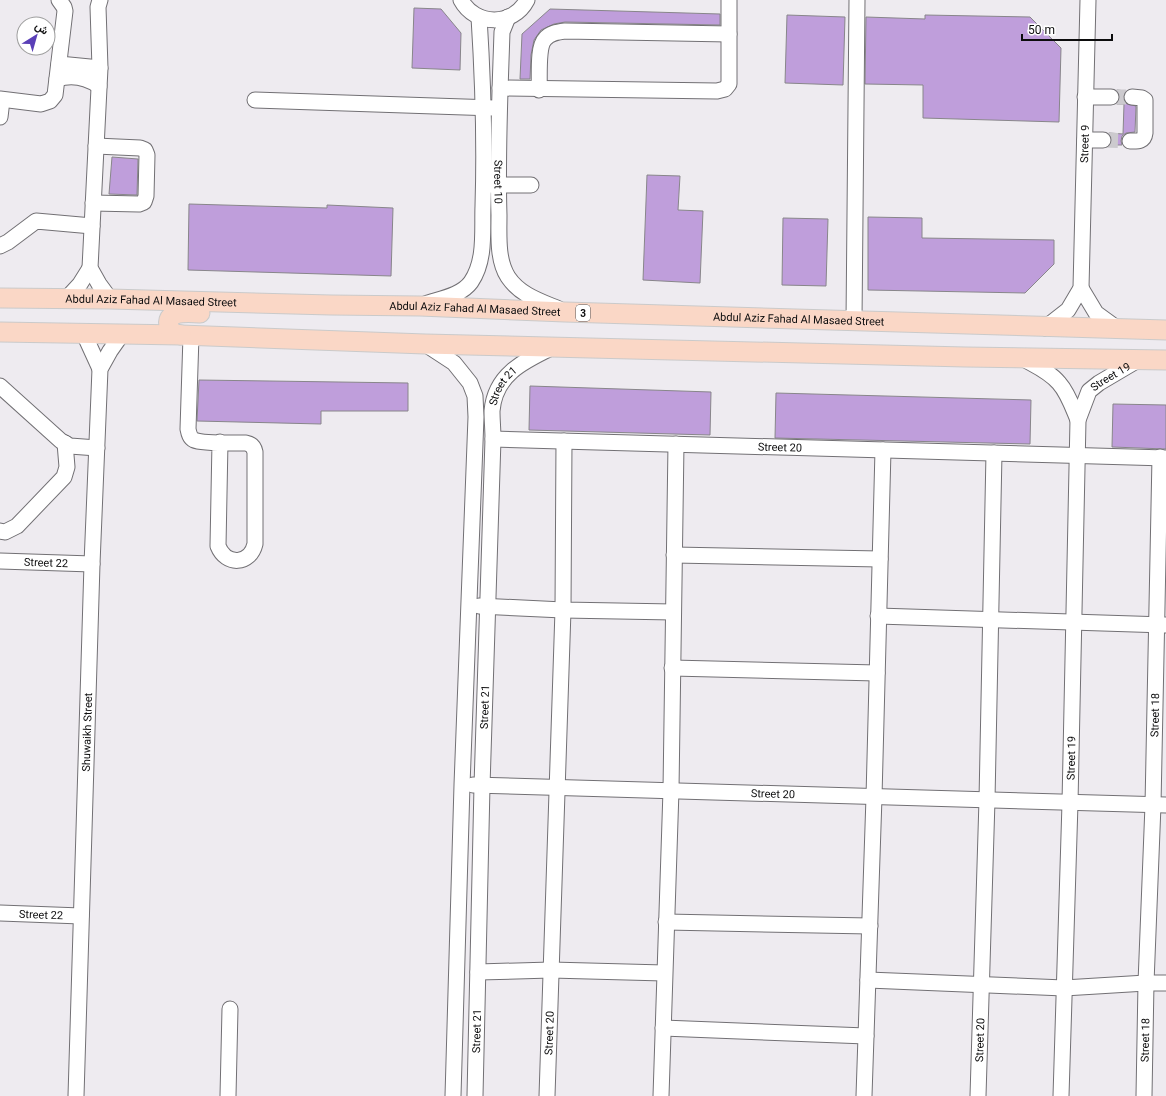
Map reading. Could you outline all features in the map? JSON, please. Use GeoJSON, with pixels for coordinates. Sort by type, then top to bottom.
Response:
{"type":"FeatureCollection","features":[{"type":"Feature","properties":{"kind":"main road","name":"Abdul Aziz Fahad Al Masaed Street"},"geometry":{"type":"LineString","coordinates":[[0,298],[67,298],[420,306],[1045,328],[1166,330]]}},
{"type":"Feature","properties":{"kind":"main road"},"geometry":{"type":"LineString","coordinates":[[186,336],[172,333],[169,326],[169,319],[173,315],[181,312],[303,316],[332,305]]}},
{"type":"Feature","properties":{"kind":"main road"},"geometry":{"type":"LineString","coordinates":[[0,332],[122,334],[425,344],[1166,360]]}},
{"type":"Feature","properties":{"kind":"street"},"geometry":{"type":"LineString","coordinates":[[0,117],[1,100],[41,104],[50,101],[55,95],[64,11],[64,7],[59,0]]}},
{"type":"Feature","properties":{"kind":"street"},"geometry":{"type":"LineString","coordinates":[[461,0],[467,9],[479,17],[494,20],[508,17],[520,9],[527,0]]}},
{"type":"Feature","properties":{"kind":"street"},"geometry":{"type":"LineString","coordinates":[[500,88],[539,90],[718,91],[725,89],[729,84],[729,0]]}},
{"type":"Feature","properties":{"kind":"street"},"geometry":{"type":"LineString","coordinates":[[854,321],[857,0]]}},
{"type":"Feature","properties":{"kind":"street","name":"Street 9"},"geometry":{"type":"LineString","coordinates":[[1045,328],[1068,310],[1081,288],[1088,0]]}},
{"type":"Feature","properties":{"kind":"street"},"geometry":{"type":"LineString","coordinates":[[67,298],[80,284],[90,268],[100,68],[98,2]]}},
{"type":"Feature","properties":{"kind":"street","name":"Street 10"},"geometry":{"type":"LineString","coordinates":[[479,17],[484,107],[491,185],[500,255],[507,276],[514,285],[528,296],[565,312]]}},
{"type":"Feature","properties":{"kind":"street","name":"Street 10"},"geometry":{"type":"LineString","coordinates":[[420,306],[460,291],[469,284],[474,277],[481,254],[491,185],[499,108],[502,32],[508,17]]}},
{"type":"Feature","properties":{"kind":"street"},"geometry":{"type":"LineString","coordinates":[[539,90],[541,49],[544,40],[554,32],[729,34]]}},
{"type":"Feature","properties":{"kind":"street"},"geometry":{"type":"LineString","coordinates":[[59,64],[100,68]]}},
{"type":"Feature","properties":{"kind":"street"},"geometry":{"type":"LineString","coordinates":[[57,79],[64,77],[78,77],[93,82],[99,86]]}},
{"type":"Feature","properties":{"kind":"street"},"geometry":{"type":"LineString","coordinates":[[1086,97],[1111,97]]}},
{"type":"Feature","properties":{"kind":"street"},"geometry":{"type":"LineString","coordinates":[[1130,141],[1142,140],[1145,133],[1145,100],[1142,98],[1132,97]]}},
{"type":"Feature","properties":{"kind":"street"},"geometry":{"type":"LineString","coordinates":[[255,100],[499,108]]}},
{"type":"Feature","properties":{"kind":"street"},"geometry":{"type":"LineString","coordinates":[[1085,140],[1103,140]]}},
{"type":"Feature","properties":{"kind":"street"},"geometry":{"type":"LineString","coordinates":[[94,203],[139,204],[144,202],[146,196],[147,155],[145,150],[140,148],[96,146]]}},
{"type":"Feature","properties":{"kind":"street"},"geometry":{"type":"LineString","coordinates":[[491,185],[531,185]]}},
{"type":"Feature","properties":{"kind":"street"},"geometry":{"type":"LineString","coordinates":[[0,246],[8,242],[36,221],[92,226]]}},
{"type":"Feature","properties":{"kind":"street"},"geometry":{"type":"LineString","coordinates":[[90,268],[110,299]]}},
{"type":"Feature","properties":{"kind":"street"},"geometry":{"type":"LineString","coordinates":[[1081,288],[1096,314],[1118,329]]}},
{"type":"Feature","properties":{"kind":"street","name":"Shuwaikh Street"},"geometry":{"type":"LineString","coordinates":[[84,334],[100,369]]}},
{"type":"Feature","properties":{"kind":"street","name":"Shuwaikh Street"},"geometry":{"type":"LineString","coordinates":[[76,1096],[92,564],[100,369],[122,334]]}},
{"type":"Feature","properties":{"kind":"street"},"geometry":{"type":"LineString","coordinates":[[186,336],[189,434],[195,440],[250,444],[255,452],[255,544],[251,554],[242,560],[237,561],[223,555],[218,546],[220,442]]}},
{"type":"Feature","properties":{"kind":"street","name":"Street 21"},"geometry":{"type":"LineString","coordinates":[[425,344],[454,363],[470,383],[475,396],[476,417],[462,785],[453,1096]]}},
{"type":"Feature","properties":{"kind":"street","name":"Street 21"},"geometry":{"type":"LineString","coordinates":[[475,1096],[482,786],[493,439],[492,412],[497,389],[517,366],[552,347]]}},
{"type":"Feature","properties":{"kind":"street","name":"Street 19"},"geometry":{"type":"LineString","coordinates":[[1022,358],[1047,372],[1059,383],[1068,396],[1078,420]]}},
{"type":"Feature","properties":{"kind":"street","name":"Street 19"},"geometry":{"type":"LineString","coordinates":[[1061,1096],[1070,803],[1078,420],[1089,391],[1099,383],[1138,360]]}},
{"type":"Feature","properties":{"kind":"street"},"geometry":{"type":"LineString","coordinates":[[0,386],[65,443],[70,446],[97,448]]}},
{"type":"Feature","properties":{"kind":"street","name":"Street 20"},"geometry":{"type":"LineString","coordinates":[[493,439],[1077,455]]}},
{"type":"Feature","properties":{"kind":"street","name":"Street 20"},"geometry":{"type":"LineString","coordinates":[[547,1096],[562,610],[564,441]]}},
{"type":"Feature","properties":{"kind":"street"},"geometry":{"type":"LineString","coordinates":[[0,531],[5,532],[17,526],[64,477],[67,467],[65,443]]}},
{"type":"Feature","properties":{"kind":"street"},"geometry":{"type":"LineString","coordinates":[[661,1096],[670,790],[676,444]]}},
{"type":"Feature","properties":{"kind":"street"},"geometry":{"type":"LineString","coordinates":[[864,1096],[874,797],[883,450]]}},
{"type":"Feature","properties":{"kind":"street","name":"Street 20"},"geometry":{"type":"LineString","coordinates":[[978,1096],[987,800],[994,453]]}},
{"type":"Feature","properties":{"kind":"street","name":"Street 18"},"geometry":{"type":"LineString","coordinates":[[1077,455],[1163,458],[1160,805],[1146,983],[1144,1096]]}},
{"type":"Feature","properties":{"kind":"street"},"geometry":{"type":"LineString","coordinates":[[674,555],[880,559]]}},
{"type":"Feature","properties":{"kind":"street","name":"Street 22"},"geometry":{"type":"LineString","coordinates":[[0,561],[92,564]]}},
{"type":"Feature","properties":{"kind":"street"},"geometry":{"type":"LineString","coordinates":[[470,605],[562,610],[673,612]]}},
{"type":"Feature","properties":{"kind":"street"},"geometry":{"type":"LineString","coordinates":[[878,616],[1161,625]]}},
{"type":"Feature","properties":{"kind":"street"},"geometry":{"type":"LineString","coordinates":[[672,668],[877,673]]}},
{"type":"Feature","properties":{"kind":"street","name":"Street 20"},"geometry":{"type":"LineString","coordinates":[[462,785],[1070,803]]}},
{"type":"Feature","properties":{"kind":"street"},"geometry":{"type":"LineString","coordinates":[[1070,803],[1160,805]]}},
{"type":"Feature","properties":{"kind":"street","name":"Street 22"},"geometry":{"type":"LineString","coordinates":[[0,913],[81,916]]}},
{"type":"Feature","properties":{"kind":"street"},"geometry":{"type":"LineString","coordinates":[[666,922],[870,926]]}},
{"type":"Feature","properties":{"kind":"street"},"geometry":{"type":"LineString","coordinates":[[478,972],[551,970],[664,973]]}},
{"type":"Feature","properties":{"kind":"street"},"geometry":{"type":"LineString","coordinates":[[868,980],[1064,988],[1146,983],[1166,984]]}},
{"type":"Feature","properties":{"kind":"street"},"geometry":{"type":"LineString","coordinates":[[228,1096],[230,1009]]}},
{"type":"Feature","properties":{"kind":"street"},"geometry":{"type":"LineString","coordinates":[[663,1028],[866,1036]]}},
{"type":"Feature","properties":{"kind":"building"},"geometry":{"type":"Polygon","coordinates":[[[414,8],[441,9],[461,33],[460,70],[412,68],[414,8]]]}},
{"type":"Feature","properties":{"kind":"building"},"geometry":{"type":"Polygon","coordinates":[[[550,9],[720,14],[720,25],[565,22],[554,24],[541,30],[534,40],[531,55],[530,79],[520,79],[522,34],[550,9]]]}},
{"type":"Feature","properties":{"kind":"building"},"geometry":{"type":"Polygon","coordinates":[[[787,15],[845,17],[843,85],[785,83],[787,15]]]}},
{"type":"Feature","properties":{"kind":"building"},"geometry":{"type":"Polygon","coordinates":[[[925,15],[1030,17],[1061,48],[1059,122],[923,118],[923,85],[865,84],[866,17],[925,19],[925,15]]]}},
{"type":"Feature","properties":{"kind":"building"},"geometry":{"type":"Polygon","coordinates":[[[1117,90],[1126,91],[1123,96],[1124,101],[1127,104],[1136,106],[1135,132],[1126,133],[1122,136],[1122,145],[1111,145],[1112,140],[1109,133],[1123,134],[1124,104],[1117,104],[1120,97],[1117,90]]]}},
{"type":"Feature","properties":{"kind":"building"},"geometry":{"type":"Polygon","coordinates":[[[112,157],[138,159],[137,195],[109,194],[112,157]]]}},
{"type":"Feature","properties":{"kind":"building"},"geometry":{"type":"Polygon","coordinates":[[[647,175],[680,176],[678,210],[703,211],[700,283],[643,280],[647,175]]]}},
{"type":"Feature","properties":{"kind":"building"},"geometry":{"type":"Polygon","coordinates":[[[189,204],[327,208],[327,205],[393,208],[391,276],[188,270],[189,204]]]}},
{"type":"Feature","properties":{"kind":"building"},"geometry":{"type":"Polygon","coordinates":[[[868,217],[922,218],[922,238],[1054,240],[1054,264],[1025,293],[868,290],[868,217]]]}},
{"type":"Feature","properties":{"kind":"building"},"geometry":{"type":"Polygon","coordinates":[[[783,218],[828,219],[826,286],[782,285],[783,218]]]}},
{"type":"Feature","properties":{"kind":"building"},"geometry":{"type":"Polygon","coordinates":[[[199,380],[408,383],[408,411],[321,411],[321,424],[197,421],[199,380]]]}},
{"type":"Feature","properties":{"kind":"building"},"geometry":{"type":"Polygon","coordinates":[[[530,386],[711,392],[710,435],[529,430],[530,386]]]}},
{"type":"Feature","properties":{"kind":"building"},"geometry":{"type":"Polygon","coordinates":[[[776,393],[1031,400],[1030,444],[775,438],[776,393]]]}},
{"type":"Feature","properties":{"kind":"building"},"geometry":{"type":"Polygon","coordinates":[[[1113,404],[1166,405],[1166,449],[1112,447],[1113,404]]]}},
{"type":"Feature","properties":{"kind":"tunnel"},"geometry":{"type":"LineString","coordinates":[[1111,97],[1132,97]]}},
{"type":"Feature","properties":{"kind":"tunnel"},"geometry":{"type":"LineString","coordinates":[[1103,140],[1130,141]]}}]}
